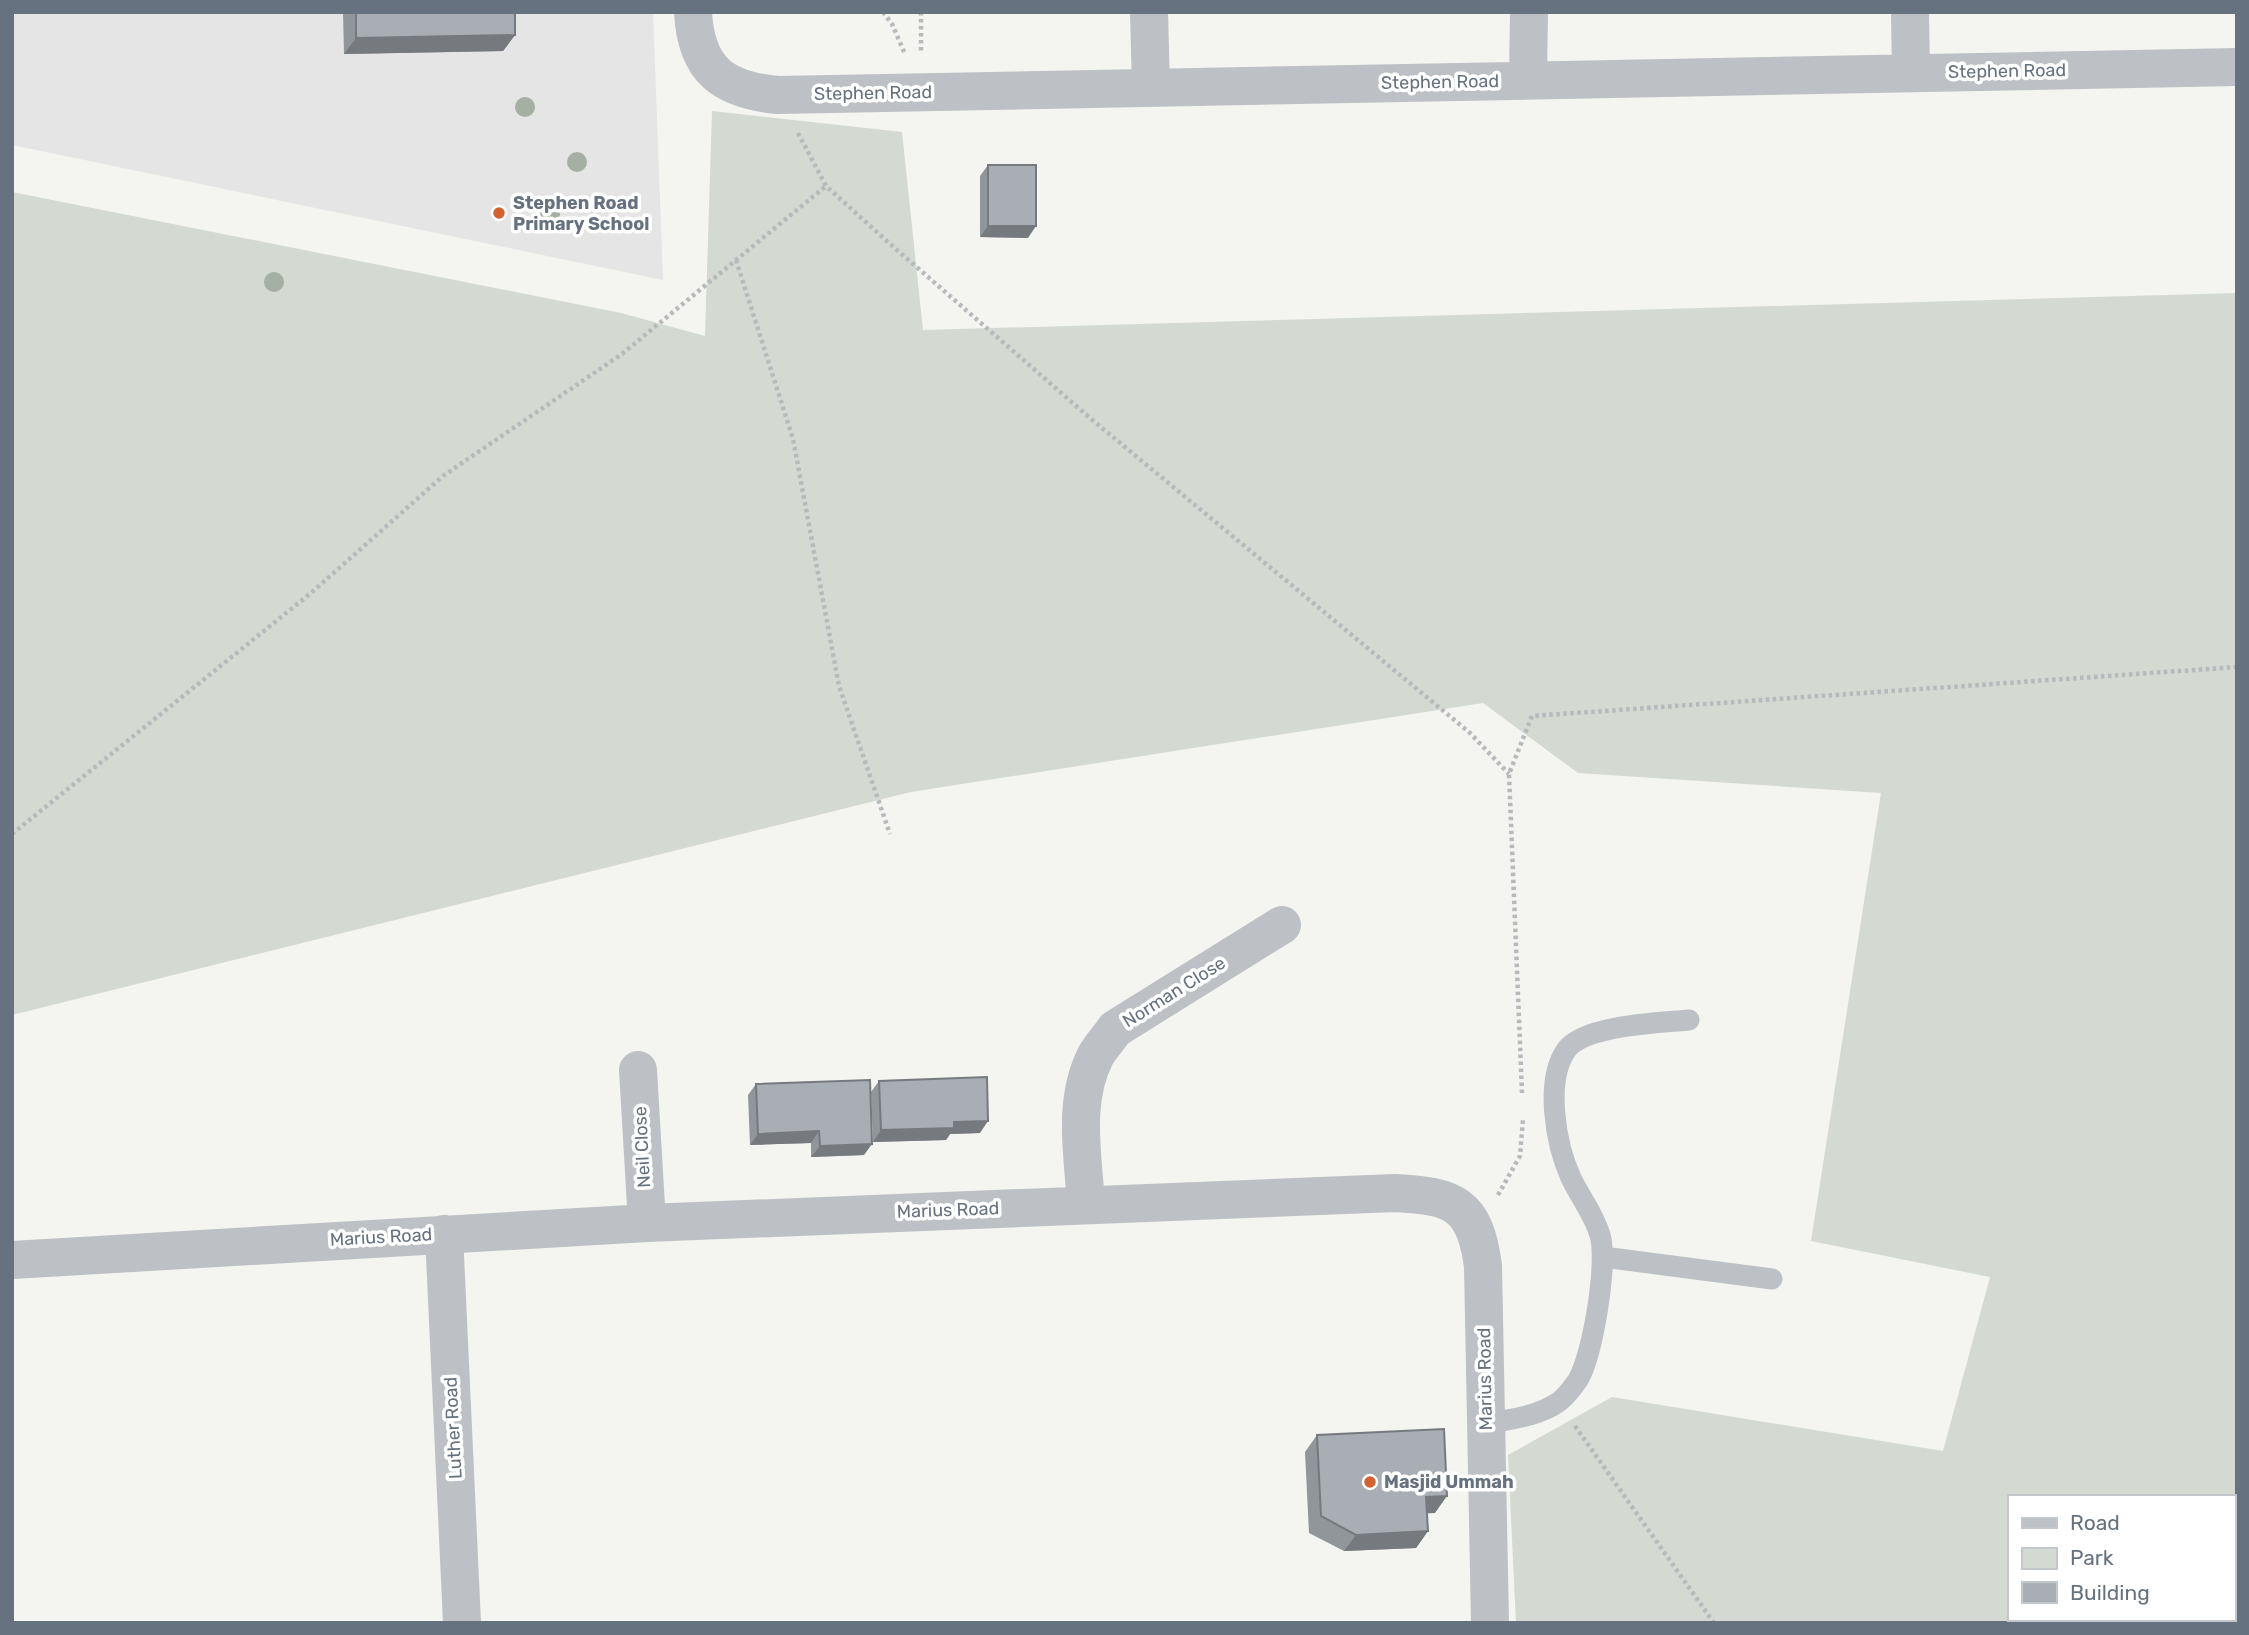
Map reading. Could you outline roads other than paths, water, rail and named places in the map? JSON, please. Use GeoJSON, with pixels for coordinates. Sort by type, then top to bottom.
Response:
{"type":"FeatureCollection","features":[{"type":"Feature","properties":{"kind":"street","name":"Stephen Road"},"geometry":{"type":"LineString","coordinates":[[693,12],[694,36],[698,47],[703,58],[718,76],[734,86],[755,93],[778,94],[2237,67]]}},
{"type":"Feature","properties":{"kind":"street"},"geometry":{"type":"LineString","coordinates":[[1149,12],[1151,88]]}},
{"type":"Feature","properties":{"kind":"street"},"geometry":{"type":"LineString","coordinates":[[1528,80],[1529,12]]}},
{"type":"Feature","properties":{"kind":"street"},"geometry":{"type":"LineString","coordinates":[[1910,12],[1911,73]]}},
{"type":"Feature","properties":{"kind":"street","name":"Norman Close"},"geometry":{"type":"LineString","coordinates":[[1086,1204],[1080,1113],[1084,1085],[1097,1054],[1115,1029],[1282,925]]}},
{"type":"Feature","properties":{"kind":"street","name":"Neil Close"},"geometry":{"type":"LineString","coordinates":[[638,1070],[647,1223]]}},
{"type":"Feature","properties":{"kind":"street","name":"Marius Road"},"geometry":{"type":"LineString","coordinates":[[12,1260],[647,1223],[1086,1204],[1395,1193],[1432,1195],[1456,1205],[1470,1218],[1479,1240],[1483,1266],[1490,1623]]}},
{"type":"Feature","properties":{"kind":"street","name":"Luther Road"},"geometry":{"type":"LineString","coordinates":[[444,1234],[462,1623]]}},
{"type":"Feature","properties":{"kind":"lane"},"geometry":{"type":"LineString","coordinates":[[1486,1424],[1535,1414],[1559,1402],[1578,1380],[1589,1352],[1603,1257],[1600,1235],[1570,1176],[1558,1132],[1553,1093],[1558,1067],[1568,1048],[1590,1035],[1623,1026],[1689,1020]]}},
{"type":"Feature","properties":{"kind":"lane"},"geometry":{"type":"LineString","coordinates":[[1603,1257],[1772,1279]]}},
{"type":"Feature","properties":{"kind":"place","name":"Stephen Road Primary School"},"geometry":{"type":"Point","coordinates":[499,213]}},
{"type":"Feature","properties":{"kind":"place","name":"Masjid Ummah"},"geometry":{"type":"Point","coordinates":[1370,1482]}}]}
